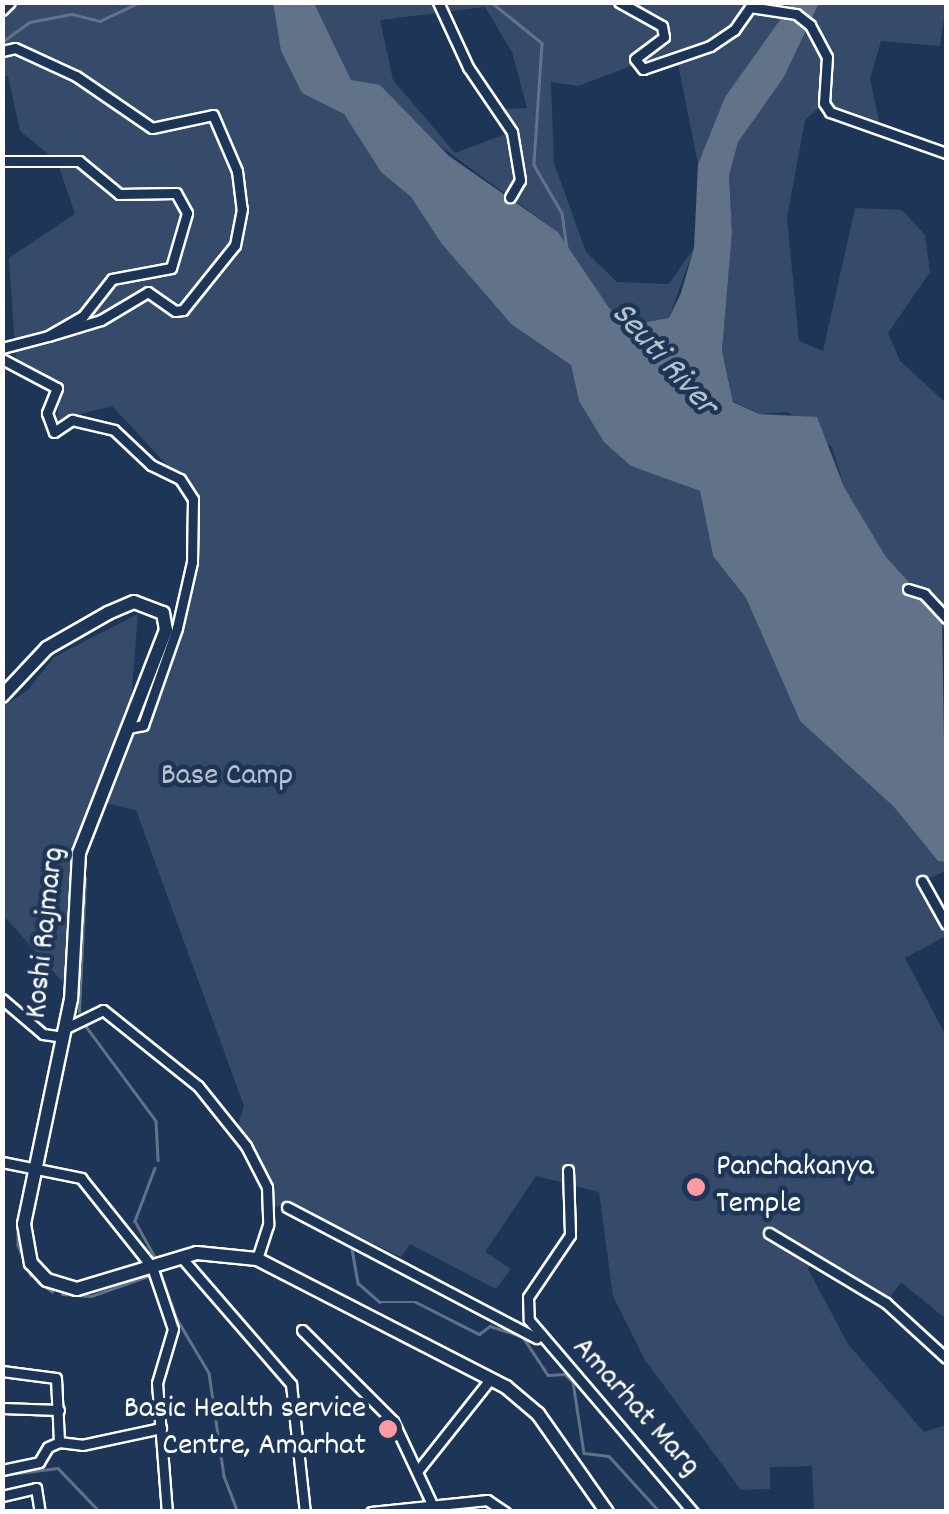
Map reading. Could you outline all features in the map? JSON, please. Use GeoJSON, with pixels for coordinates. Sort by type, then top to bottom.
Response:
{"type":"FeatureCollection","features":[{"type":"Feature","properties":{"kind":"main road","name":"Koshi Rajmarg"},"geometry":{"type":"LineString","coordinates":[[2,696],[59,640],[126,604],[150,604],[163,612],[166,630],[79,853],[64,1033],[23,1236],[32,1263],[47,1280],[88,1289],[180,1256],[224,1251],[258,1259],[491,1378],[538,1414],[607,1512]]}},
{"type":"Feature","properties":{"kind":"street"},"geometry":{"type":"LineString","coordinates":[[2,10],[10,2]]}},
{"type":"Feature","properties":{"kind":"street"},"geometry":{"type":"LineString","coordinates":[[438,2],[468,67],[512,132],[520,180],[510,197]]}},
{"type":"Feature","properties":{"kind":"street"},"geometry":{"type":"LineString","coordinates":[[619,2],[662,26],[664,36],[635,59],[643,69],[710,46],[734,30],[750,7],[796,14],[810,25],[827,57],[824,103],[830,112],[946,153]]}},
{"type":"Feature","properties":{"kind":"street"},"geometry":{"type":"LineString","coordinates":[[2,51],[15,48],[76,76],[152,128],[213,115],[237,171],[242,209],[235,245],[183,310],[175,312],[148,292],[101,320],[2,348]]}},
{"type":"Feature","properties":{"kind":"street"},"geometry":{"type":"LineString","coordinates":[[2,161],[78,161],[119,194],[176,194],[187,213],[170,268],[112,279],[83,316],[48,336]]}},
{"type":"Feature","properties":{"kind":"street"},"geometry":{"type":"LineString","coordinates":[[2,359],[57,388],[47,413],[54,432],[72,420],[114,430],[150,465],[180,479],[193,499],[192,562],[177,628],[143,725],[128,728]]}},
{"type":"Feature","properties":{"kind":"street"},"geometry":{"type":"LineString","coordinates":[[908,589],[924,594],[946,618]]}},
{"type":"Feature","properties":{"kind":"street"},"geometry":{"type":"LineString","coordinates":[[922,881],[946,924]]}},
{"type":"Feature","properties":{"kind":"street"},"geometry":{"type":"LineString","coordinates":[[2,999],[43,1034],[64,1033],[103,1010],[170,1059],[246,1146],[266,1187],[270,1209],[258,1259]]}},
{"type":"Feature","properties":{"kind":"street"},"geometry":{"type":"LineString","coordinates":[[2,1162],[80,1178],[152,1266],[173,1328],[157,1372],[167,1512]]}},
{"type":"Feature","properties":{"kind":"street"},"geometry":{"type":"LineString","coordinates":[[539,1339],[529,1320],[528,1296],[570,1235],[568,1170]]}},
{"type":"Feature","properties":{"kind":"street"},"geometry":{"type":"LineString","coordinates":[[287,1207],[539,1339]]}},
{"type":"Feature","properties":{"kind":"street"},"geometry":{"type":"LineString","coordinates":[[769,1233],[886,1302],[946,1358]]}},
{"type":"Feature","properties":{"kind":"street"},"geometry":{"type":"LineString","coordinates":[[180,1256],[291,1384],[304,1512]]}},
{"type":"Feature","properties":{"kind":"street"},"geometry":{"type":"LineString","coordinates":[[302,1330],[393,1421],[431,1502]]}},
{"type":"Feature","properties":{"kind":"street","name":"Amarhat Marg"},"geometry":{"type":"LineString","coordinates":[[539,1339],[693,1512]]}},
{"type":"Feature","properties":{"kind":"street"},"geometry":{"type":"LineString","coordinates":[[2,1371],[56,1378],[59,1442]]}},
{"type":"Feature","properties":{"kind":"street"},"geometry":{"type":"LineString","coordinates":[[419,1470],[491,1378]]}},
{"type":"Feature","properties":{"kind":"street"},"geometry":{"type":"LineString","coordinates":[[2,1408],[59,1410]]}},
{"type":"Feature","properties":{"kind":"street"},"geometry":{"type":"LineString","coordinates":[[2,1470],[40,1462],[48,1446],[59,1442],[82,1445],[162,1428]]}},
{"type":"Feature","properties":{"kind":"street"},"geometry":{"type":"LineString","coordinates":[[2,1496],[36,1488],[40,1512]]}},
{"type":"Feature","properties":{"kind":"street"},"geometry":{"type":"LineString","coordinates":[[370,1512],[431,1502],[487,1500],[505,1512]]}},
{"type":"Feature","properties":{"kind":"green space","name":"Base Camp"},"geometry":{"type":"Polygon","coordinates":[[[3,3],[273,3],[281,51],[302,93],[344,114],[381,172],[411,197],[441,243],[511,324],[571,364],[579,401],[632,466],[700,491],[713,556],[746,598],[800,721],[894,807],[938,861],[946,862],[946,871],[923,881],[946,936],[905,958],[946,1036],[946,1319],[901,1282],[886,1303],[813,1257],[808,1269],[848,1344],[924,1432],[946,1425],[946,1511],[814,1511],[812,1466],[770,1467],[770,1489],[741,1490],[645,1360],[613,1296],[599,1192],[536,1176],[485,1252],[511,1269],[496,1289],[410,1244],[401,1257],[288,1202],[270,1209],[267,1187],[236,1132],[244,1106],[136,810],[96,801],[75,854],[69,989],[3,915],[2,707],[28,690],[54,657],[138,614],[129,727],[143,725],[192,562],[193,528],[180,479],[112,406],[57,420],[61,383],[16,361],[9,258],[75,214],[57,161],[20,131],[8,76],[3,76],[3,3]]]}},
{"type":"Feature","properties":{"kind":"green space"},"geometry":{"type":"Polygon","coordinates":[[[314,3],[792,3],[725,97],[698,164],[677,59],[643,69],[634,65],[578,86],[551,82],[554,163],[586,252],[617,282],[669,284],[694,248],[669,318],[646,322],[610,309],[558,232],[351,81],[314,3]],[[485,7],[380,20],[393,80],[455,153],[511,132],[501,109],[527,108],[512,52],[485,7]]]}},
{"type":"Feature","properties":{"kind":"green space"},"geometry":{"type":"Polygon","coordinates":[[[819,3],[946,3],[940,46],[881,41],[870,79],[881,130],[824,103],[805,120],[787,218],[799,341],[823,351],[855,208],[902,210],[925,235],[930,272],[888,333],[900,361],[946,403],[946,632],[886,557],[844,487],[832,447],[788,412],[759,414],[733,401],[722,351],[732,233],[729,176],[738,141],[784,77],[819,3]]]}},
{"type":"Feature","properties":{"kind":"water","name":"Seuti River"},"geometry":{"type":"Polygon","coordinates":[[[273,3],[314,3],[351,80],[380,85],[449,156],[558,232],[610,309],[646,322],[669,318],[681,293],[694,248],[698,164],[725,97],[792,3],[819,3],[784,77],[738,142],[729,176],[732,233],[722,351],[733,402],[759,414],[817,417],[844,487],[886,557],[942,619],[946,862],[938,861],[894,807],[800,721],[746,598],[713,556],[700,491],[631,466],[604,442],[579,401],[571,365],[511,324],[441,243],[411,197],[381,172],[344,114],[302,93],[281,51],[273,3]]]}},
{"type":"Feature","properties":{"kind":"waterway"},"geometry":{"type":"LineString","coordinates":[[2,42],[30,22],[72,14],[100,21],[140,2]]}},
{"type":"Feature","properties":{"kind":"waterway"},"geometry":{"type":"LineString","coordinates":[[491,2],[542,43],[534,165],[562,213],[567,249]]}},
{"type":"Feature","properties":{"kind":"waterway"},"geometry":{"type":"LineString","coordinates":[[79,1012],[85,878]]}},
{"type":"Feature","properties":{"kind":"waterway"},"geometry":{"type":"LineString","coordinates":[[85,1025],[156,1121],[158,1160]]}},
{"type":"Feature","properties":{"kind":"waterway"},"geometry":{"type":"LineString","coordinates":[[155,1168],[135,1221],[156,1259]]}},
{"type":"Feature","properties":{"kind":"waterway"},"geometry":{"type":"LineString","coordinates":[[20,1212],[27,1179]]}},
{"type":"Feature","properties":{"kind":"waterway"},"geometry":{"type":"LineString","coordinates":[[288,1213],[326,1232]]}},
{"type":"Feature","properties":{"kind":"waterway"},"geometry":{"type":"LineString","coordinates":[[18,1225],[18,1245],[31,1275]]}},
{"type":"Feature","properties":{"kind":"waterway"},"geometry":{"type":"LineString","coordinates":[[351,1243],[358,1283],[380,1302],[416,1302],[479,1334],[490,1326],[523,1337],[548,1375],[565,1374],[573,1382],[584,1453],[609,1456],[660,1512]]}},
{"type":"Feature","properties":{"kind":"waterway"},"geometry":{"type":"LineString","coordinates":[[160,1271],[177,1319],[209,1373],[224,1476],[238,1512]]}},
{"type":"Feature","properties":{"kind":"waterway"},"geometry":{"type":"LineString","coordinates":[[62,1294],[91,1296],[148,1276]]}},
{"type":"Feature","properties":{"kind":"waterway"},"geometry":{"type":"LineString","coordinates":[[38,1282],[52,1291]]}},
{"type":"Feature","properties":{"kind":"waterway"},"geometry":{"type":"LineString","coordinates":[[2,1475],[58,1468],[100,1512]]}},
{"type":"Feature","properties":{"kind":"place","name":"Panchakanya Temple"},"geometry":{"type":"Point","coordinates":[696,1187]}},
{"type":"Feature","properties":{"kind":"place","name":"Basic Health service Centre, Amarhat"},"geometry":{"type":"Point","coordinates":[388,1429]}}]}
